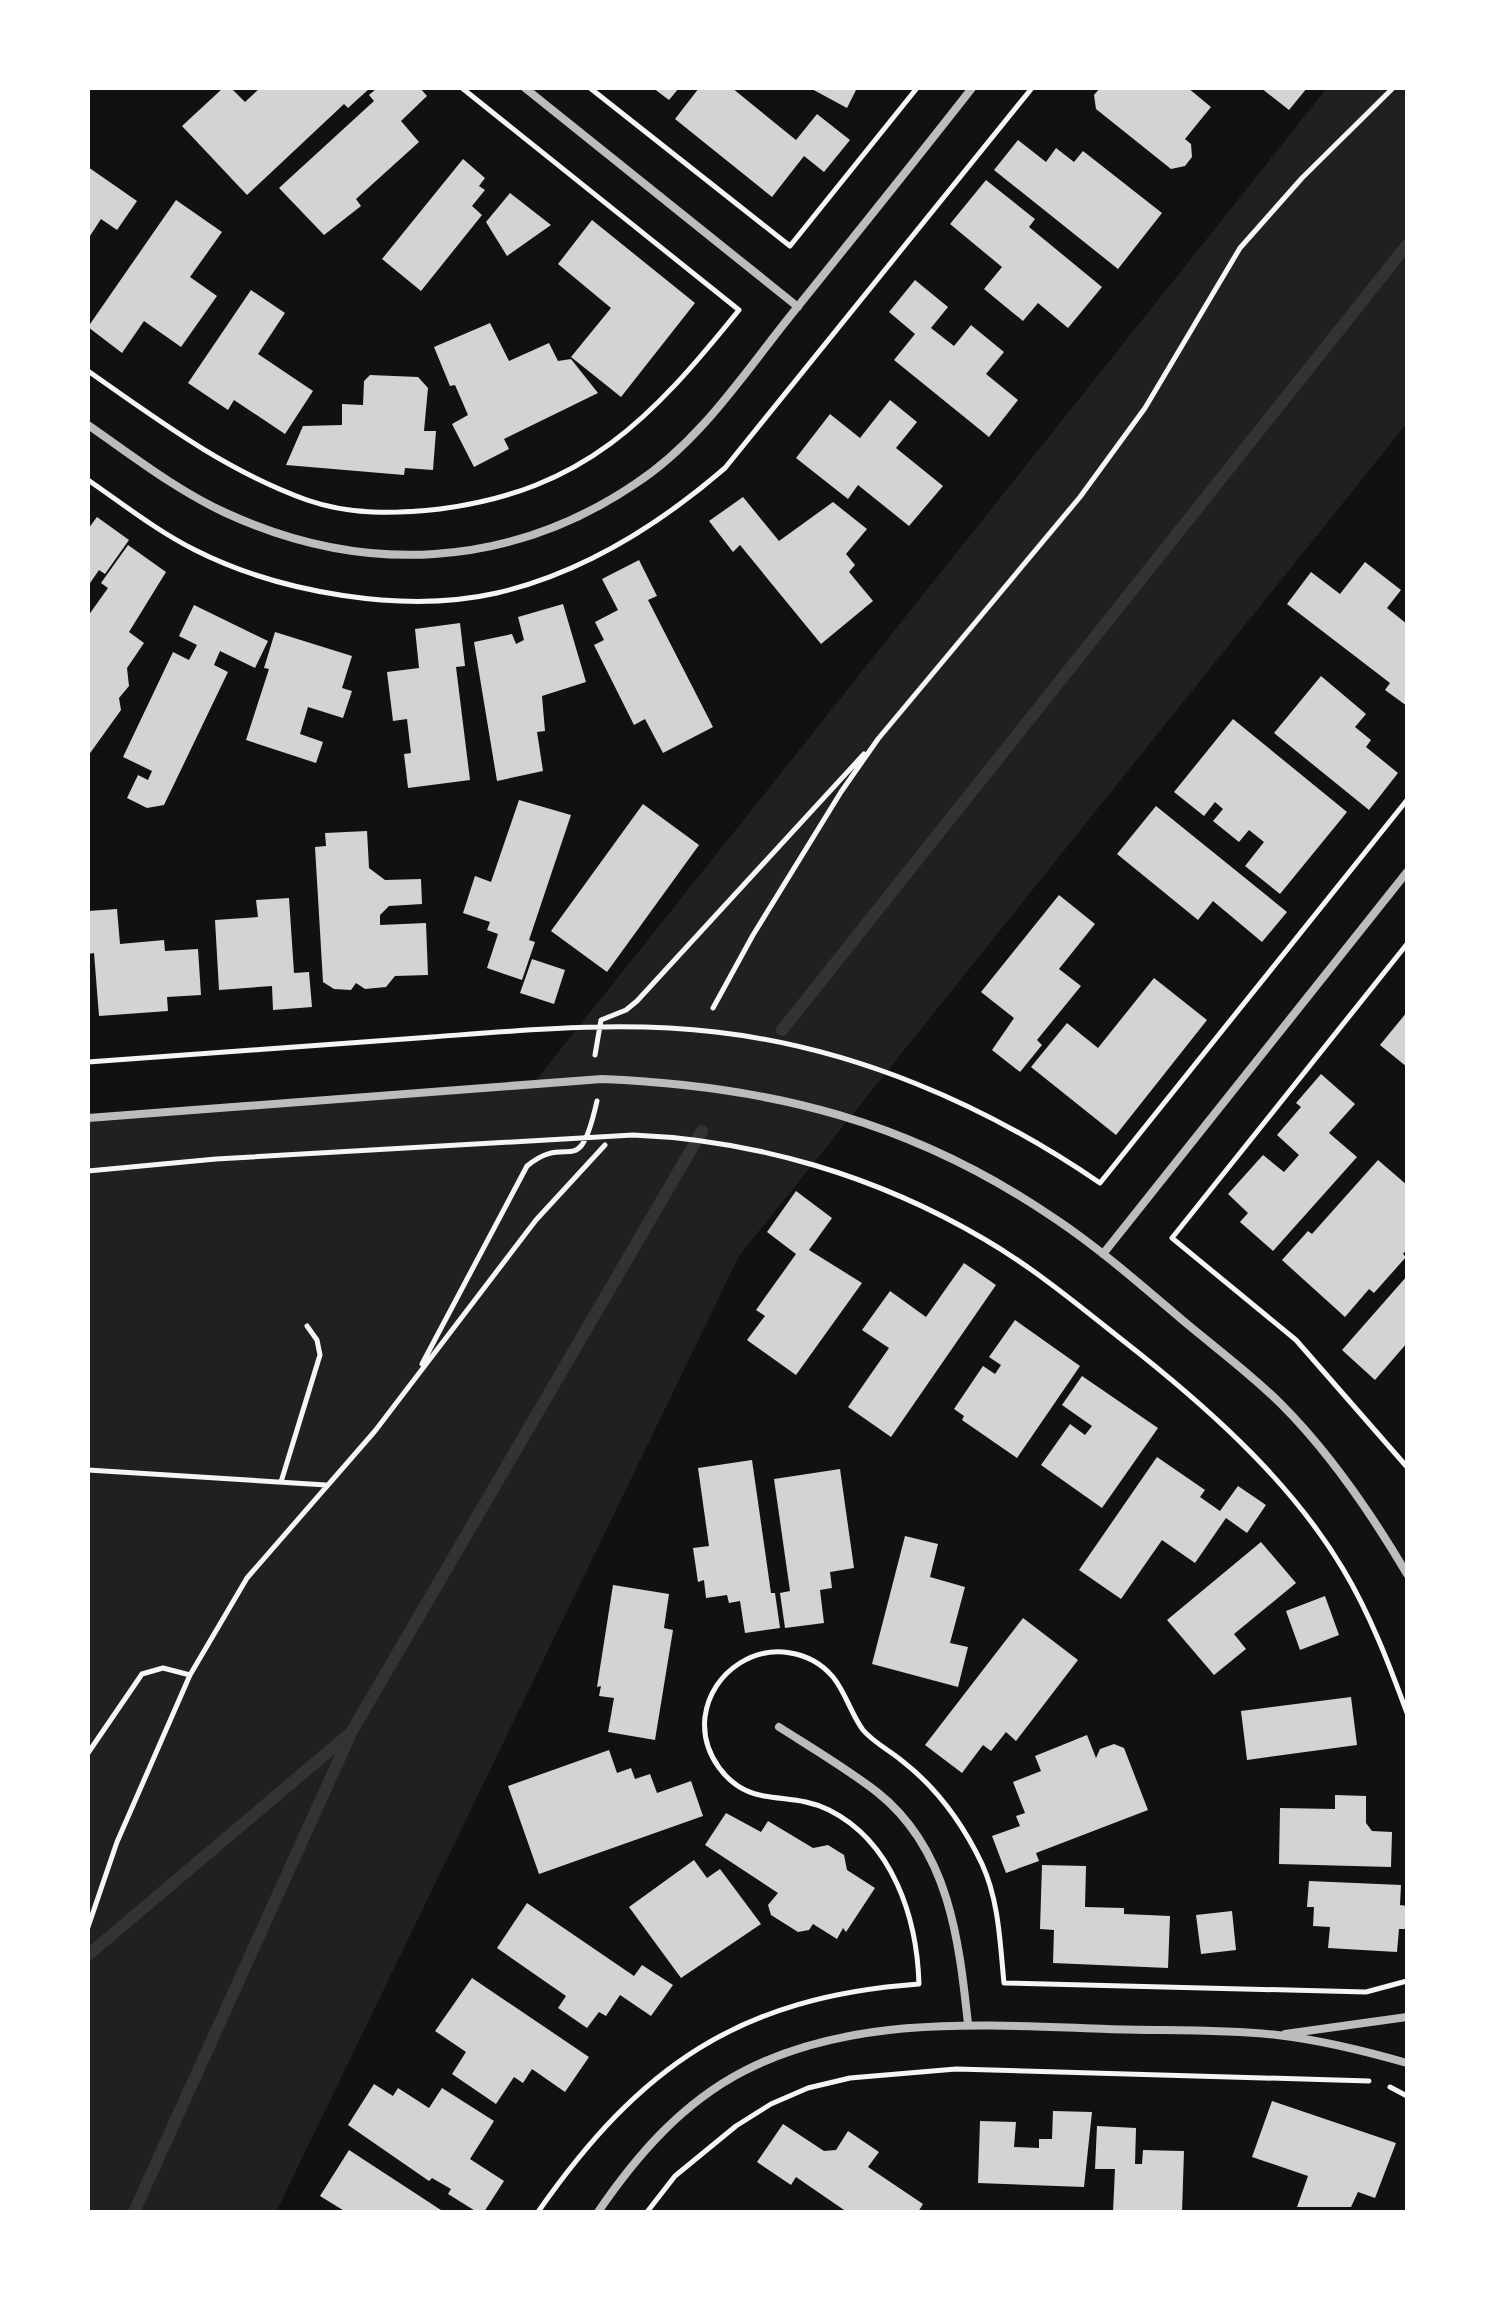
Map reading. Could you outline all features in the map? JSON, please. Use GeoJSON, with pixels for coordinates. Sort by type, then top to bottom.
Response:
{"type":"FeatureCollection","features":[{"type":"Feature","properties":{"kind":"street"},"geometry":{"type":"LineString","coordinates":[[525,88],[798,307]]}},
{"type":"Feature","properties":{"kind":"street"},"geometry":{"type":"LineString","coordinates":[[88,425],[172,484],[223,512],[293,539],[372,556],[457,553],[536,534],[636,484],[704,425],[972,88]]}},
{"type":"Feature","properties":{"kind":"street"},"geometry":{"type":"LineString","coordinates":[[1103,1254],[1407,872]]}},
{"type":"Feature","properties":{"kind":"street"},"geometry":{"type":"LineString","coordinates":[[88,1118],[597,1080],[661,1081],[760,1093],[851,1117],[915,1141],[1013,1191],[1103,1254],[1281,1404],[1338,1469],[1407,1574]]}},
{"type":"Feature","properties":{"kind":"street"},"geometry":{"type":"LineString","coordinates":[[779,1727],[878,1793],[898,1812],[931,1859],[954,1919],[968,2024]]}},
{"type":"Feature","properties":{"kind":"street"},"geometry":{"type":"LineString","coordinates":[[1277,2035],[1407,2017]]}},
{"type":"Feature","properties":{"kind":"street"},"geometry":{"type":"LineString","coordinates":[[598,2212],[657,2136],[717,2086],[746,2070],[816,2043],[853,2036],[968,2024],[1277,2035],[1363,2050],[1407,2063]]}},
{"type":"Feature","properties":{"kind":"path"},"geometry":{"type":"LineString","coordinates":[[88,371],[233,467],[311,501],[367,513],[427,510],[504,496],[570,469],[614,442],[678,386],[739,310],[462,88]]}},
{"type":"Feature","properties":{"kind":"path"},"geometry":{"type":"LineString","coordinates":[[590,88],[790,246],[917,88]]}},
{"type":"Feature","properties":{"kind":"path"},"geometry":{"type":"LineString","coordinates":[[88,480],[195,550],[263,577],[335,595],[381,600],[497,593],[587,561],[671,512],[725,468],[1032,88]]}},
{"type":"Feature","properties":{"kind":"path"},"geometry":{"type":"LineString","coordinates":[[415,1375],[527,1166],[548,1152],[572,1153],[589,1138],[597,1080],[598,1026],[605,1015],[626,1010],[637,1001],[878,739],[1080,497],[1145,408],[1240,248],[1302,178],[1393,88]]}},
{"type":"Feature","properties":{"kind":"path"},"geometry":{"type":"LineString","coordinates":[[713,1008],[753,935],[878,739]]}},
{"type":"Feature","properties":{"kind":"path"},"geometry":{"type":"LineString","coordinates":[[88,1062],[598,1026],[717,1032],[843,1058],[931,1089],[1038,1141],[1100,1183],[1407,800]]}},
{"type":"Feature","properties":{"kind":"path"},"geometry":{"type":"LineString","coordinates":[[1407,944],[1172,1238],[1296,1340],[1407,1467]]}},
{"type":"Feature","properties":{"kind":"path"},"geometry":{"type":"LineString","coordinates":[[88,1171],[216,1159],[633,1135],[676,1137],[792,1158],[842,1172],[930,1209],[1038,1275],[1189,1393],[1269,1472],[1335,1558],[1373,1625],[1407,1713]]}},
{"type":"Feature","properties":{"kind":"path"},"geometry":{"type":"LineString","coordinates":[[88,1927],[117,1842],[190,1675],[247,1578],[375,1431],[536,1220],[605,1145]]}},
{"type":"Feature","properties":{"kind":"path"},"geometry":{"type":"LineString","coordinates":[[281,1482],[320,1355],[317,1340],[307,1326]]}},
{"type":"Feature","properties":{"kind":"path"},"geometry":{"type":"LineString","coordinates":[[88,1470],[327,1485]]}},
{"type":"Feature","properties":{"kind":"path"},"geometry":{"type":"LineString","coordinates":[[88,1753],[142,1674],[163,1668],[190,1675]]}},
{"type":"Feature","properties":{"kind":"path"},"geometry":{"type":"LineString","coordinates":[[1004,1983],[1366,1992],[1407,1981]]}},
{"type":"Feature","properties":{"kind":"path"},"geometry":{"type":"LineString","coordinates":[[647,2212],[675,2176],[736,2126],[783,2098],[850,2078],[956,2069],[1362,2080],[1382,2083],[1407,2096]]}},
{"type":"Feature","properties":{"kind":"shaded area"},"geometry":{"type":"Polygon","coordinates":[[[1327,88],[1407,88],[1407,423],[739,1256],[276,2212],[88,2212],[88,1119],[533,1084],[1327,88]]]}},
{"type":"Feature","properties":{"kind":"building"},"geometry":{"type":"Polygon","coordinates":[[[223,88],[231,88],[245,102],[260,88],[370,88],[348,108],[344,104],[247,195],[182,126],[223,88]]]}},
{"type":"Feature","properties":{"kind":"building"},"geometry":{"type":"Polygon","coordinates":[[[377,88],[420,88],[427,96],[401,121],[419,142],[356,199],[361,206],[324,235],[279,188],[374,101],[369,95],[377,88]]]}},
{"type":"Feature","properties":{"kind":"building"},"geometry":{"type":"Polygon","coordinates":[[[653,88],[679,88],[669,100],[653,88]]]}},
{"type":"Feature","properties":{"kind":"building"},"geometry":{"type":"Polygon","coordinates":[[[699,88],[732,88],[796,140],[817,114],[850,140],[824,172],[804,156],[772,197],[675,119],[699,88]]]}},
{"type":"Feature","properties":{"kind":"building"},"geometry":{"type":"Polygon","coordinates":[[[810,88],[857,88],[847,108],[810,88]]]}},
{"type":"Feature","properties":{"kind":"building"},"geometry":{"type":"Polygon","coordinates":[[[1100,88],[1188,88],[1211,107],[1185,139],[1191,144],[1192,157],[1185,166],[1171,169],[1096,109],[1094,95],[1100,88]]]}},
{"type":"Feature","properties":{"kind":"building"},"geometry":{"type":"Polygon","coordinates":[[[1261,88],[1307,88],[1289,110],[1261,88]]]}},
{"type":"Feature","properties":{"kind":"building"},"geometry":{"type":"Polygon","coordinates":[[[1018,140],[1046,162],[1056,148],[1074,162],[1083,151],[1162,213],[1118,269],[994,170],[1018,140]]]}},
{"type":"Feature","properties":{"kind":"building"},"geometry":{"type":"Polygon","coordinates":[[[463,159],[485,178],[479,186],[485,190],[472,206],[482,215],[421,291],[382,259],[463,159]]]}},
{"type":"Feature","properties":{"kind":"building"},"geometry":{"type":"Polygon","coordinates":[[[88,167],[137,201],[117,230],[101,219],[88,239],[88,167]]]}},
{"type":"Feature","properties":{"kind":"building"},"geometry":{"type":"Polygon","coordinates":[[[986,180],[1035,219],[1029,227],[1102,287],[1068,328],[1038,303],[1023,321],[984,289],[1002,267],[950,224],[986,180]]]}},
{"type":"Feature","properties":{"kind":"building"},"geometry":{"type":"Polygon","coordinates":[[[510,193],[551,225],[507,256],[486,222],[510,193]]]}},
{"type":"Feature","properties":{"kind":"building"},"geometry":{"type":"Polygon","coordinates":[[[176,200],[222,232],[190,277],[217,296],[181,347],[144,321],[122,353],[88,327],[176,200]]]}},
{"type":"Feature","properties":{"kind":"building"},"geometry":{"type":"Polygon","coordinates":[[[592,220],[695,303],[621,397],[571,357],[611,308],[558,264],[592,220]]]}},
{"type":"Feature","properties":{"kind":"building"},"geometry":{"type":"Polygon","coordinates":[[[915,280],[948,307],[931,328],[954,346],[971,325],[1004,352],[986,374],[1018,400],[989,437],[894,360],[915,334],[889,312],[915,280]]]}},
{"type":"Feature","properties":{"kind":"building"},"geometry":{"type":"Polygon","coordinates":[[[251,290],[285,313],[258,354],[313,391],[285,434],[234,400],[228,410],[188,383],[251,290]]]}},
{"type":"Feature","properties":{"kind":"building"},"geometry":{"type":"Polygon","coordinates":[[[490,323],[509,361],[549,343],[558,361],[571,359],[598,393],[504,439],[509,449],[474,467],[452,424],[468,415],[455,385],[450,386],[434,347],[490,323]]]}},
{"type":"Feature","properties":{"kind":"building"},"geometry":{"type":"Polygon","coordinates":[[[370,375],[418,377],[428,388],[424,431],[436,431],[433,470],[405,468],[404,475],[286,465],[303,426],[342,425],[342,404],[363,405],[364,381],[370,375]]]}},
{"type":"Feature","properties":{"kind":"building"},"geometry":{"type":"Polygon","coordinates":[[[890,400],[917,422],[896,448],[943,486],[909,526],[858,485],[848,499],[796,458],[830,414],[860,438],[890,400]]]}},
{"type":"Feature","properties":{"kind":"building"},"geometry":{"type":"Polygon","coordinates":[[[743,497],[779,541],[833,502],[867,529],[846,554],[855,565],[849,572],[873,601],[821,644],[740,545],[733,552],[709,521],[743,497]]]}},
{"type":"Feature","properties":{"kind":"building"},"geometry":{"type":"Polygon","coordinates":[[[97,517],[129,540],[105,574],[99,570],[88,586],[88,529],[97,517]]]}},
{"type":"Feature","properties":{"kind":"building"},"geometry":{"type":"Polygon","coordinates":[[[128,545],[166,572],[129,632],[144,643],[127,668],[129,686],[119,698],[121,710],[88,756],[88,616],[108,588],[101,583],[128,545]]]}},
{"type":"Feature","properties":{"kind":"building"},"geometry":{"type":"Polygon","coordinates":[[[639,560],[657,596],[648,600],[713,727],[663,753],[645,719],[634,725],[594,645],[604,640],[595,622],[618,610],[602,579],[639,560]]]}},
{"type":"Feature","properties":{"kind":"building"},"geometry":{"type":"Polygon","coordinates":[[[1365,562],[1401,590],[1387,608],[1407,624],[1407,706],[1385,690],[1390,683],[1287,604],[1311,572],[1340,594],[1365,562]]]}},
{"type":"Feature","properties":{"kind":"building"},"geometry":{"type":"Polygon","coordinates":[[[563,604],[586,682],[542,696],[545,731],[537,732],[543,771],[497,781],[474,642],[512,634],[516,644],[524,640],[518,617],[563,604]]]}},
{"type":"Feature","properties":{"kind":"building"},"geometry":{"type":"Polygon","coordinates":[[[194,605],[268,641],[255,668],[220,651],[214,665],[228,672],[164,805],[147,808],[127,798],[138,775],[148,780],[152,771],[123,757],[173,652],[189,660],[197,645],[179,636],[194,605]]]}},
{"type":"Feature","properties":{"kind":"building"},"geometry":{"type":"Polygon","coordinates":[[[460,623],[465,666],[456,667],[470,780],[408,788],[404,754],[411,753],[407,719],[393,721],[387,672],[419,668],[415,629],[460,623]]]}},
{"type":"Feature","properties":{"kind":"building"},"geometry":{"type":"Polygon","coordinates":[[[275,632],[352,656],[342,688],[352,691],[343,718],[308,707],[300,734],[323,742],[316,763],[246,740],[269,669],[264,668],[275,632]]]}},
{"type":"Feature","properties":{"kind":"building"},"geometry":{"type":"Polygon","coordinates":[[[1321,676],[1366,714],[1355,727],[1371,740],[1366,747],[1398,773],[1369,810],[1274,733],[1321,676]]]}},
{"type":"Feature","properties":{"kind":"building"},"geometry":{"type":"Polygon","coordinates":[[[1233,719],[1347,812],[1280,894],[1245,866],[1264,842],[1249,830],[1239,842],[1213,821],[1223,809],[1215,802],[1204,816],[1174,792],[1233,719]]]}},
{"type":"Feature","properties":{"kind":"building"},"geometry":{"type":"Polygon","coordinates":[[[519,800],[571,815],[529,940],[535,942],[522,980],[487,968],[498,934],[487,930],[490,922],[463,913],[475,876],[491,882],[519,800]]]}},
{"type":"Feature","properties":{"kind":"building"},"geometry":{"type":"Polygon","coordinates":[[[643,804],[699,845],[607,972],[551,931],[643,804]]]}},
{"type":"Feature","properties":{"kind":"building"},"geometry":{"type":"Polygon","coordinates":[[[1156,806],[1287,912],[1262,942],[1213,901],[1198,920],[1117,854],[1156,806]]]}},
{"type":"Feature","properties":{"kind":"building"},"geometry":{"type":"Polygon","coordinates":[[[367,831],[369,868],[385,880],[421,879],[422,904],[389,906],[380,915],[380,925],[426,923],[428,975],[395,976],[386,987],[365,989],[356,983],[351,990],[334,989],[323,982],[315,847],[326,846],[325,833],[367,831]]]}},
{"type":"Feature","properties":{"kind":"building"},"geometry":{"type":"Polygon","coordinates":[[[1059,895],[1095,924],[1059,969],[1081,986],[1037,1040],[1042,1045],[1020,1072],[992,1050],[1014,1018],[981,992],[1059,895]]]}},
{"type":"Feature","properties":{"kind":"building"},"geometry":{"type":"Polygon","coordinates":[[[289,898],[294,973],[309,972],[312,1007],[273,1010],[272,986],[219,990],[215,920],[258,917],[256,900],[289,898]]]}},
{"type":"Feature","properties":{"kind":"building"},"geometry":{"type":"Polygon","coordinates":[[[117,909],[120,944],[164,940],[165,951],[198,949],[201,995],[167,997],[168,1011],[99,1016],[94,953],[88,954],[88,911],[117,909]]]}},
{"type":"Feature","properties":{"kind":"building"},"geometry":{"type":"Polygon","coordinates":[[[532,959],[565,970],[554,1004],[520,993],[532,959]]]}},
{"type":"Feature","properties":{"kind":"building"},"geometry":{"type":"Polygon","coordinates":[[[1154,978],[1207,1020],[1116,1135],[1031,1067],[1067,1023],[1098,1048],[1154,978]]]}},
{"type":"Feature","properties":{"kind":"building"},"geometry":{"type":"Polygon","coordinates":[[[1407,1012],[1407,1067],[1380,1045],[1407,1012]]]}},
{"type":"Feature","properties":{"kind":"building"},"geometry":{"type":"Polygon","coordinates":[[[1321,1074],[1355,1104],[1329,1133],[1357,1157],[1273,1251],[1240,1222],[1248,1213],[1228,1194],[1263,1155],[1284,1172],[1299,1155],[1277,1135],[1301,1107],[1296,1103],[1321,1074]]]}},
{"type":"Feature","properties":{"kind":"building"},"geometry":{"type":"Polygon","coordinates":[[[1378,1160],[1407,1185],[1407,1249],[1403,1254],[1406,1257],[1374,1293],[1369,1289],[1345,1317],[1282,1260],[1308,1231],[1312,1234],[1378,1160]]]}},
{"type":"Feature","properties":{"kind":"building"},"geometry":{"type":"Polygon","coordinates":[[[796,1191],[832,1218],[809,1250],[862,1283],[796,1375],[747,1340],[765,1316],[756,1310],[796,1254],[767,1232],[796,1191]]]}},
{"type":"Feature","properties":{"kind":"building"},"geometry":{"type":"Polygon","coordinates":[[[964,1263],[996,1285],[891,1437],[848,1407],[889,1348],[862,1330],[890,1291],[926,1317],[964,1263]]]}},
{"type":"Feature","properties":{"kind":"building"},"geometry":{"type":"Polygon","coordinates":[[[1407,1276],[1407,1343],[1375,1380],[1342,1350],[1407,1276]]]}},
{"type":"Feature","properties":{"kind":"building"},"geometry":{"type":"Polygon","coordinates":[[[1015,1320],[1080,1366],[1017,1458],[962,1420],[964,1416],[954,1409],[983,1366],[995,1374],[1001,1365],[989,1357],[1015,1320]]]}},
{"type":"Feature","properties":{"kind":"building"},"geometry":{"type":"Polygon","coordinates":[[[1082,1376],[1158,1428],[1102,1508],[1041,1465],[1070,1424],[1085,1435],[1092,1426],[1062,1405],[1082,1376]]]}},
{"type":"Feature","properties":{"kind":"building"},"geometry":{"type":"Polygon","coordinates":[[[1157,1457],[1205,1490],[1200,1497],[1220,1511],[1238,1486],[1266,1505],[1247,1533],[1226,1518],[1195,1563],[1162,1540],[1121,1599],[1079,1570],[1157,1457]]]}},
{"type":"Feature","properties":{"kind":"building"},"geometry":{"type":"Polygon","coordinates":[[[752,1460],[771,1593],[775,1593],[780,1628],[745,1633],[740,1601],[729,1603],[727,1595],[706,1598],[704,1580],[698,1582],[693,1548],[709,1546],[698,1468],[752,1460]]]}},
{"type":"Feature","properties":{"kind":"building"},"geometry":{"type":"Polygon","coordinates":[[[840,1469],[854,1568],[830,1572],[832,1588],[820,1590],[824,1623],[785,1628],[780,1593],[790,1591],[774,1479],[840,1469]]]}},
{"type":"Feature","properties":{"kind":"building"},"geometry":{"type":"Polygon","coordinates":[[[905,1536],[938,1544],[930,1577],[965,1587],[950,1643],[968,1647],[958,1687],[872,1664],[905,1536]]]}},
{"type":"Feature","properties":{"kind":"building"},"geometry":{"type":"Polygon","coordinates":[[[1261,1542],[1296,1583],[1234,1634],[1246,1649],[1214,1675],[1167,1620],[1261,1542]]]}},
{"type":"Feature","properties":{"kind":"building"},"geometry":{"type":"Polygon","coordinates":[[[613,1585],[669,1594],[664,1628],[673,1630],[655,1740],[608,1732],[614,1698],[599,1696],[601,1686],[597,1687],[613,1585]]]}},
{"type":"Feature","properties":{"kind":"building"},"geometry":{"type":"Polygon","coordinates":[[[1325,1596],[1339,1635],[1300,1650],[1286,1611],[1325,1596]]]}},
{"type":"Feature","properties":{"kind":"building"},"geometry":{"type":"Polygon","coordinates":[[[1023,1618],[1078,1660],[1016,1741],[1006,1732],[991,1751],[983,1745],[962,1773],[925,1745],[1023,1618]]]}},
{"type":"Feature","properties":{"kind":"building"},"geometry":{"type":"Polygon","coordinates":[[[1351,1697],[1357,1745],[1247,1760],[1241,1711],[1351,1697]]]}},
{"type":"Feature","properties":{"kind":"building"},"geometry":{"type":"Polygon","coordinates":[[[1087,1735],[1096,1758],[1100,1749],[1114,1744],[1124,1748],[1148,1810],[1036,1853],[1039,1861],[1006,1873],[992,1836],[1020,1826],[1016,1816],[1025,1813],[1013,1782],[1041,1771],[1035,1756],[1087,1735]]]}},
{"type":"Feature","properties":{"kind":"building"},"geometry":{"type":"Polygon","coordinates":[[[609,1750],[617,1773],[631,1768],[635,1779],[650,1774],[657,1793],[691,1781],[703,1816],[539,1874],[508,1786],[609,1750]]]}},
{"type":"Feature","properties":{"kind":"building"},"geometry":{"type":"Polygon","coordinates":[[[1335,1795],[1366,1796],[1366,1823],[1372,1831],[1392,1832],[1391,1867],[1279,1864],[1280,1808],[1335,1809],[1335,1795]]]}},
{"type":"Feature","properties":{"kind":"building"},"geometry":{"type":"Polygon","coordinates":[[[726,1813],[761,1832],[768,1821],[813,1848],[828,1845],[844,1855],[847,1870],[875,1888],[846,1932],[843,1928],[837,1939],[813,1924],[809,1930],[798,1932],[771,1915],[768,1905],[778,1893],[705,1845],[726,1813]]]}},
{"type":"Feature","properties":{"kind":"building"},"geometry":{"type":"Polygon","coordinates":[[[694,1860],[707,1878],[720,1869],[761,1924],[681,1978],[629,1907],[694,1860]]]}},
{"type":"Feature","properties":{"kind":"building"},"geometry":{"type":"Polygon","coordinates":[[[1042,1865],[1086,1866],[1085,1907],[1124,1908],[1124,1914],[1170,1916],[1168,1968],[1053,1963],[1054,1930],[1040,1929],[1042,1865]]]}},
{"type":"Feature","properties":{"kind":"building"},"geometry":{"type":"Polygon","coordinates":[[[1309,1881],[1401,1885],[1400,1905],[1407,1906],[1407,1929],[1399,1929],[1397,1952],[1328,1948],[1330,1927],[1313,1926],[1314,1907],[1307,1907],[1309,1881]]]}},
{"type":"Feature","properties":{"kind":"building"},"geometry":{"type":"Polygon","coordinates":[[[527,1903],[634,1976],[642,1965],[673,1985],[651,2016],[620,1995],[606,2016],[599,2012],[587,2028],[558,2008],[566,1996],[497,1948],[527,1903]]]}},
{"type":"Feature","properties":{"kind":"building"},"geometry":{"type":"Polygon","coordinates":[[[1232,1911],[1236,1950],[1201,1954],[1196,1915],[1232,1911]]]}},
{"type":"Feature","properties":{"kind":"building"},"geometry":{"type":"Polygon","coordinates":[[[472,1978],[589,2057],[565,2092],[532,2069],[523,2083],[514,2077],[496,2104],[452,2074],[466,2052],[435,2031],[472,1978]]]}},
{"type":"Feature","properties":{"kind":"building"},"geometry":{"type":"Polygon","coordinates":[[[374,2084],[393,2096],[398,2088],[429,2108],[442,2088],[494,2121],[470,2159],[504,2181],[484,2212],[477,2212],[448,2194],[451,2189],[432,2178],[429,2181],[348,2125],[374,2084]]]}},
{"type":"Feature","properties":{"kind":"building"},"geometry":{"type":"Polygon","coordinates":[[[1272,2101],[1396,2143],[1375,2198],[1358,2192],[1351,2207],[1297,2207],[1308,2176],[1252,2157],[1272,2101]]]}},
{"type":"Feature","properties":{"kind":"building"},"geometry":{"type":"Polygon","coordinates":[[[1053,2111],[1092,2112],[1084,2187],[978,2183],[980,2121],[1016,2122],[1014,2147],[1039,2148],[1039,2139],[1052,2139],[1053,2111]]]}},
{"type":"Feature","properties":{"kind":"building"},"geometry":{"type":"Polygon","coordinates":[[[783,2124],[824,2151],[836,2150],[848,2131],[879,2152],[868,2167],[923,2204],[918,2212],[847,2212],[796,2177],[791,2185],[757,2162],[783,2124]]]}},
{"type":"Feature","properties":{"kind":"building"},"geometry":{"type":"Polygon","coordinates":[[[1097,2126],[1136,2128],[1135,2164],[1142,2164],[1143,2150],[1184,2151],[1182,2212],[1113,2212],[1115,2169],[1095,2169],[1097,2126]]]}},
{"type":"Feature","properties":{"kind":"building"},"geometry":{"type":"Polygon","coordinates":[[[349,2150],[444,2212],[346,2212],[320,2196],[349,2150]]]}},
{"type":"Feature","properties":{"kind":"waterway"},"geometry":{"type":"LineString","coordinates":[[782,1030],[1407,245]]}},
{"type":"Feature","properties":{"kind":"waterway"},"geometry":{"type":"LineString","coordinates":[[134,2212],[352,1731],[702,1131]]}},
{"type":"Feature","properties":{"kind":"waterway"},"geometry":{"type":"LineString","coordinates":[[88,1955],[348,1735]]}}]}
